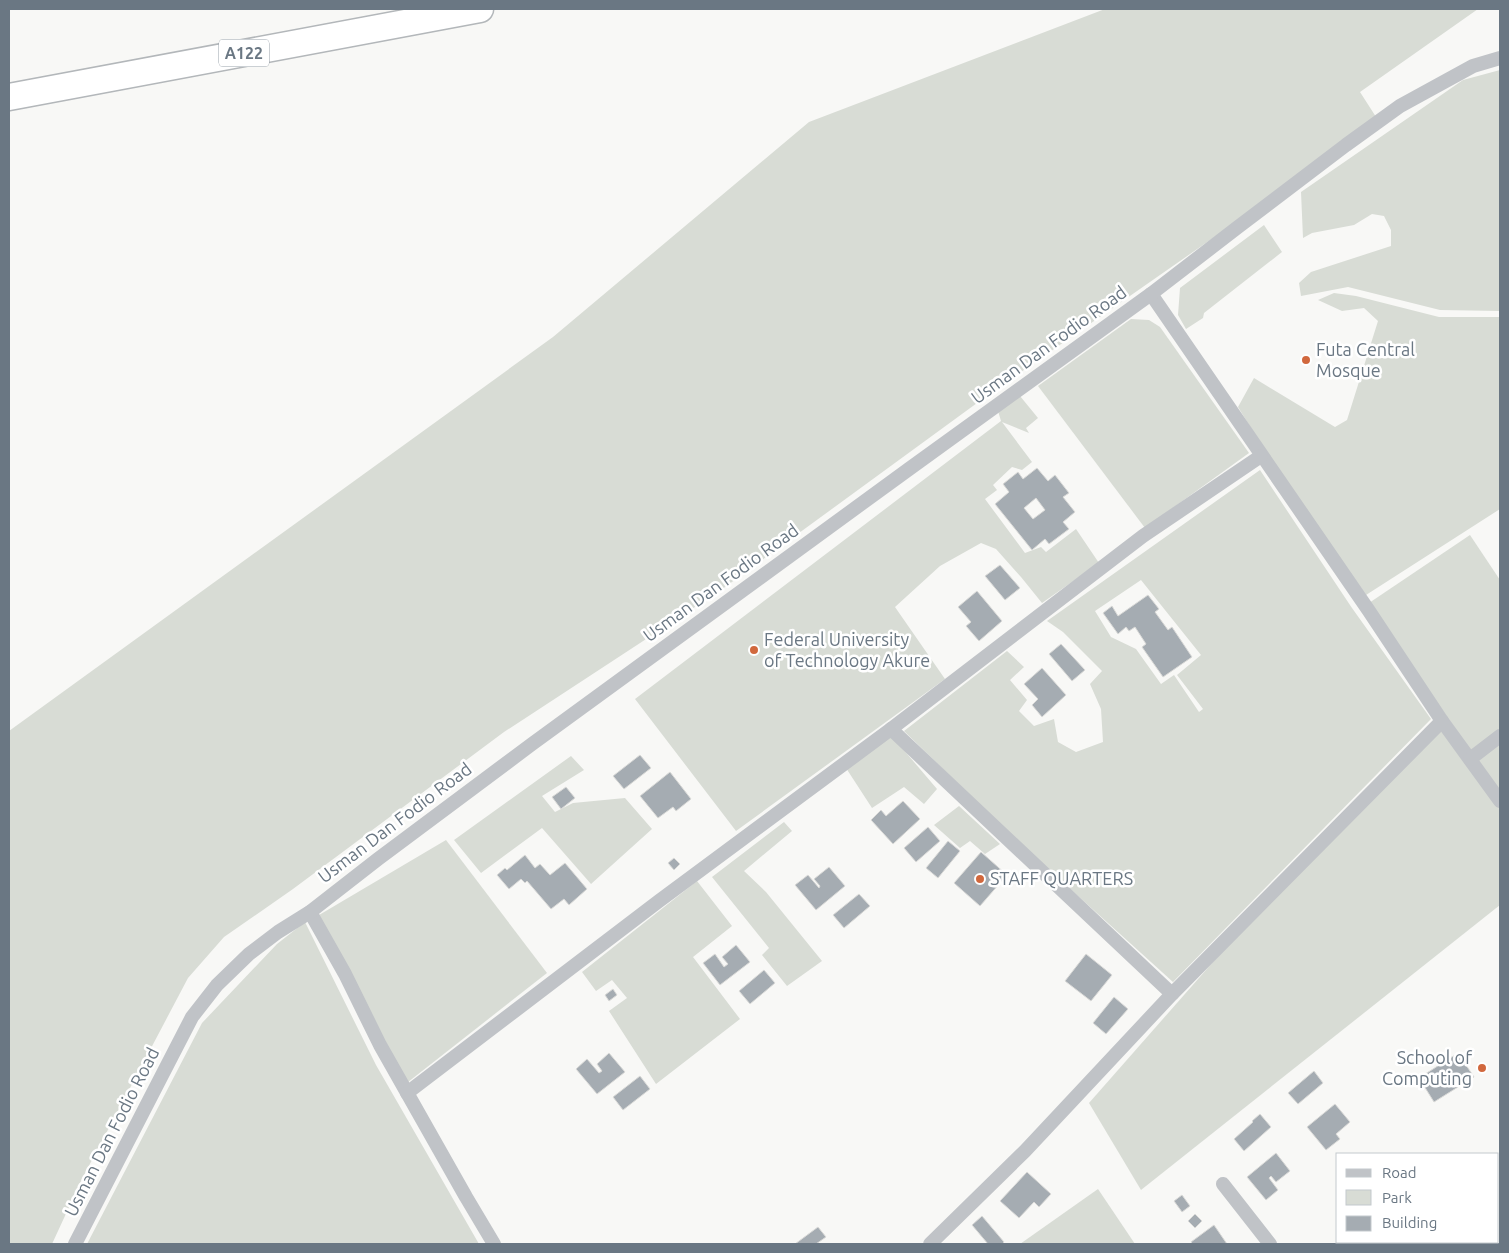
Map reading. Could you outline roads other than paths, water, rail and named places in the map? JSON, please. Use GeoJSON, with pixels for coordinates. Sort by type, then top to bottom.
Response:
{"type":"FeatureCollection","features":[{"type":"Feature","properties":{"kind":"highway","name":"A122"},"geometry":{"type":"LineString","coordinates":[[9,97],[480,9]]}},
{"type":"Feature","properties":{"kind":"street","name":"Usman Dan Fodio Road"},"geometry":{"type":"LineString","coordinates":[[75,1244],[192,1017],[217,985],[249,954],[278,932],[310,912],[539,738],[1151,294],[1238,226],[1400,106],[1473,66],[1500,58]]}},
{"type":"Feature","properties":{"kind":"street"},"geometry":{"type":"LineString","coordinates":[[1151,294],[1442,720],[1500,801]]}},
{"type":"Feature","properties":{"kind":"street"},"geometry":{"type":"LineString","coordinates":[[407,1093],[1144,536],[1261,456]]}},
{"type":"Feature","properties":{"kind":"street"},"geometry":{"type":"LineString","coordinates":[[930,1244],[1025,1151],[1172,994],[1442,720]]}},
{"type":"Feature","properties":{"kind":"street"},"geometry":{"type":"LineString","coordinates":[[891,729],[1172,994]]}},
{"type":"Feature","properties":{"kind":"street"},"geometry":{"type":"LineString","coordinates":[[1470,759],[1500,736]]}},
{"type":"Feature","properties":{"kind":"street"},"geometry":{"type":"LineString","coordinates":[[310,912],[345,974],[380,1045],[494,1244]]}},
{"type":"Feature","properties":{"kind":"street"},"geometry":{"type":"LineString","coordinates":[[1223,1184],[1270,1244]]}},
{"type":"Feature","properties":{"kind":"place","name":"Futa Central Mosque"},"geometry":{"type":"Point","coordinates":[1306,360]}},
{"type":"Feature","properties":{"kind":"place","name":"Federal University of Technology Akure"},"geometry":{"type":"Point","coordinates":[754,650]}},
{"type":"Feature","properties":{"kind":"place","name":"STAFF QUARTERS"},"geometry":{"type":"Point","coordinates":[980,879]}},
{"type":"Feature","properties":{"kind":"place","name":"School of Computing"},"geometry":{"type":"Point","coordinates":[1482,1068]}}]}
